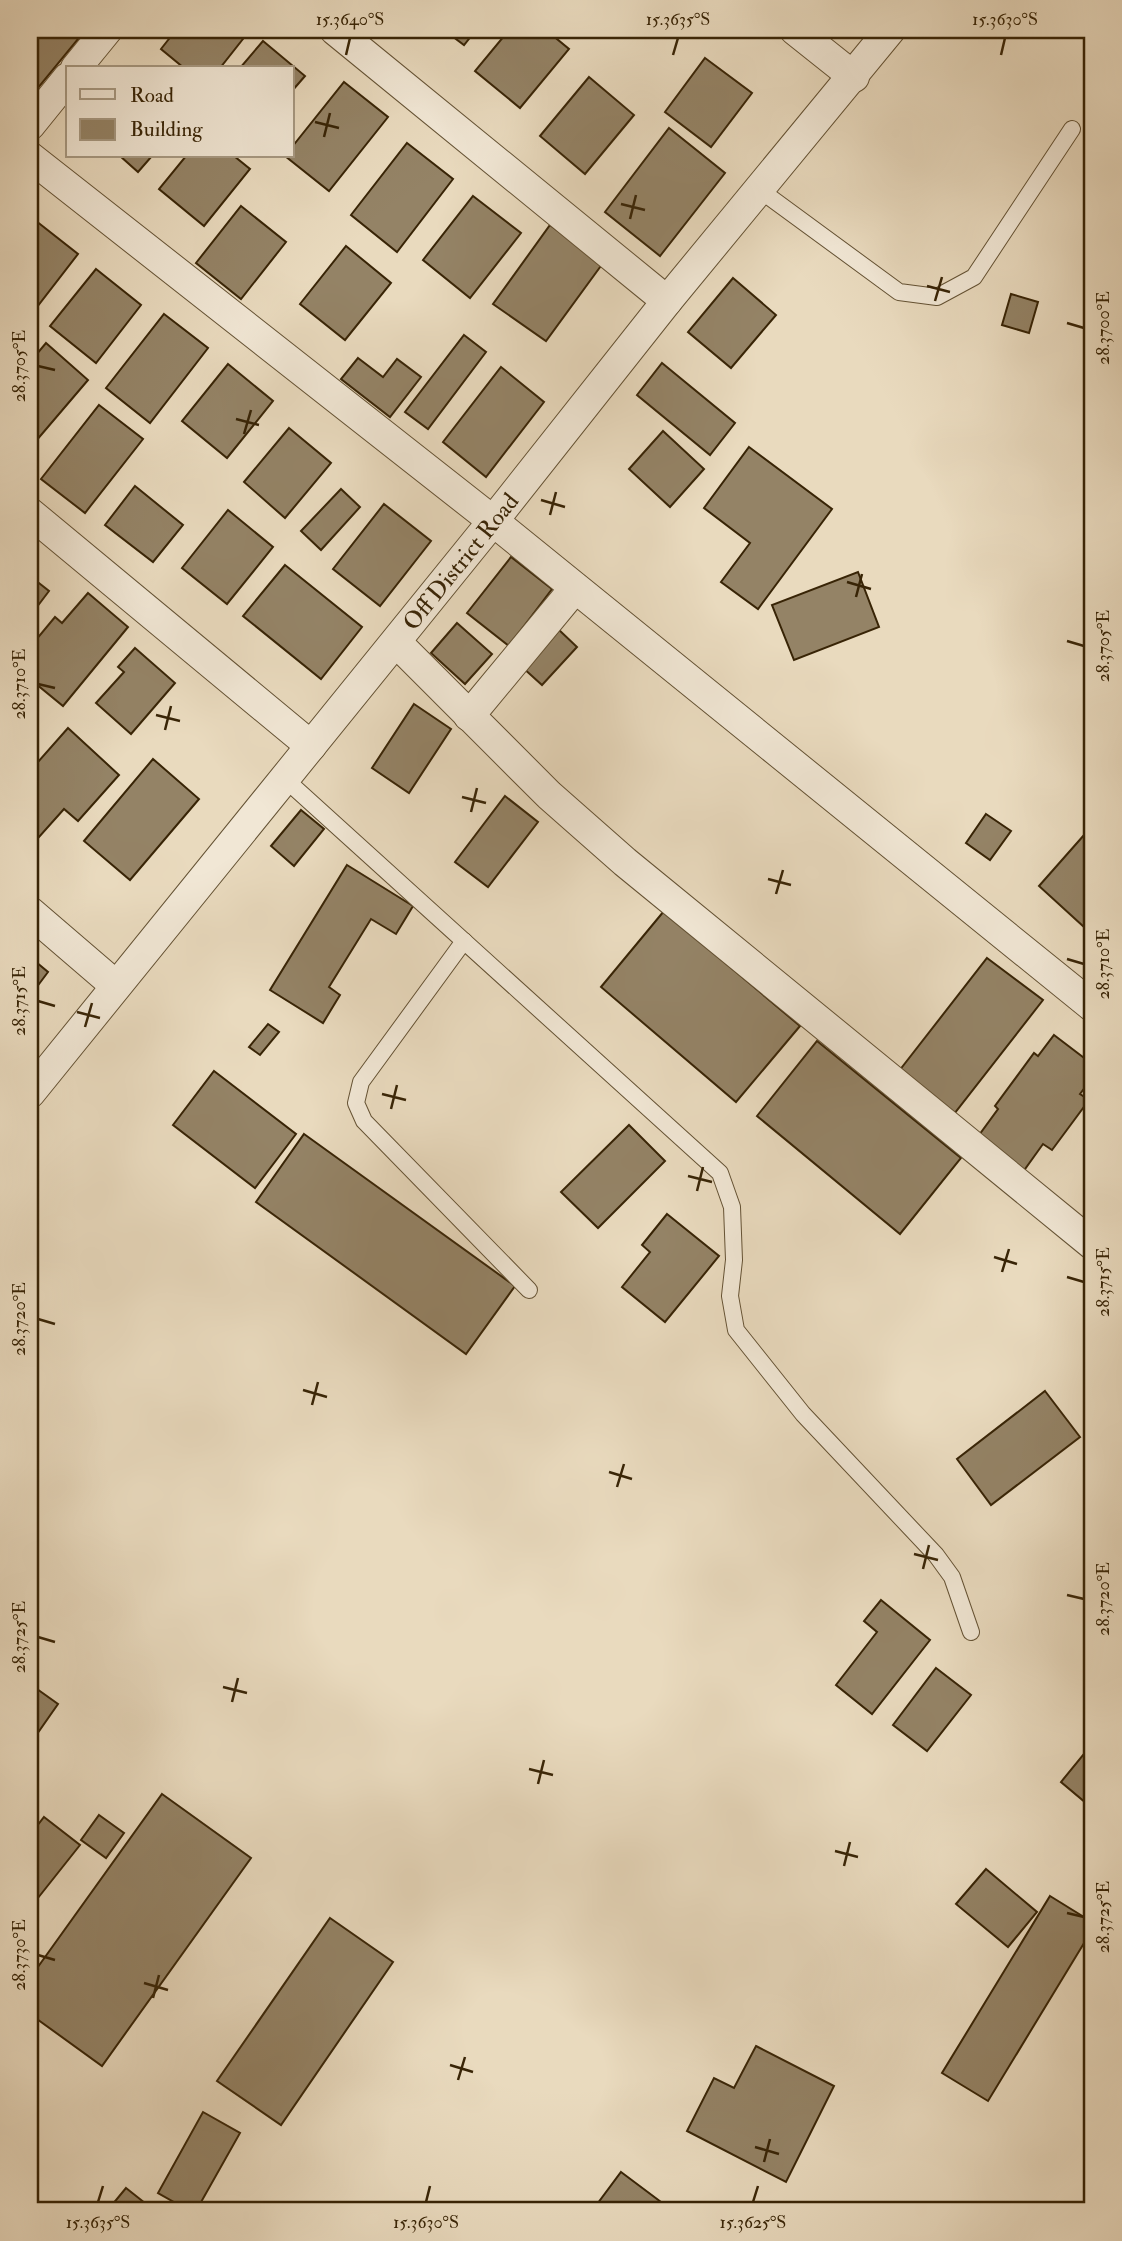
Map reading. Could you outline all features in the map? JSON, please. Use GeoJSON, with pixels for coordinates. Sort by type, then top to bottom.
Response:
{"type":"FeatureCollection","features":[{"type":"Feature","properties":{"kind":"street"},"geometry":{"type":"LineString","coordinates":[[78,66],[107,30]]}},
{"type":"Feature","properties":{"kind":"street"},"geometry":{"type":"LineString","coordinates":[[335,30],[667,301]]}},
{"type":"Feature","properties":{"kind":"street"},"geometry":{"type":"LineString","coordinates":[[795,30],[853,77]]}},
{"type":"Feature","properties":{"kind":"street","name":"Off District Road"},"geometry":{"type":"LineString","coordinates":[[30,1093],[494,521],[667,301],[890,30]]}},
{"type":"Feature","properties":{"kind":"street"},"geometry":{"type":"LineString","coordinates":[[30,125],[66,80]]}},
{"type":"Feature","properties":{"kind":"street"},"geometry":{"type":"LineString","coordinates":[[30,157],[494,521],[1092,1006]]}},
{"type":"Feature","properties":{"kind":"street"},"geometry":{"type":"LineString","coordinates":[[30,513],[311,747]]}},
{"type":"Feature","properties":{"kind":"street"},"geometry":{"type":"LineString","coordinates":[[469,716],[575,588]]}},
{"type":"Feature","properties":{"kind":"street"},"geometry":{"type":"LineString","coordinates":[[396,642],[549,795],[625,862],[1092,1244]]}},
{"type":"Feature","properties":{"kind":"street"},"geometry":{"type":"LineString","coordinates":[[30,912],[115,985]]}},
{"type":"Feature","properties":{"kind":"lane"},"geometry":{"type":"LineString","coordinates":[[760,190],[900,292],[937,297],[974,277],[1072,129]]}},
{"type":"Feature","properties":{"kind":"lane"},"geometry":{"type":"LineString","coordinates":[[285,779],[720,1173],[733,1206],[734,1261],[730,1296],[736,1330],[803,1414],[936,1555],[951,1577],[971,1632]]}},
{"type":"Feature","properties":{"kind":"lane"},"geometry":{"type":"LineString","coordinates":[[464,941],[361,1082],[356,1103],[363,1121],[529,1290]]}},
{"type":"Feature","properties":{"kind":"building"},"geometry":{"type":"Polygon","coordinates":[[[30,30],[79,30],[83,33],[33,94],[30,91],[30,30]]]}},
{"type":"Feature","properties":{"kind":"building"},"geometry":{"type":"Polygon","coordinates":[[[176,30],[250,30],[222,66],[182,66],[161,49],[176,30]]]}},
{"type":"Feature","properties":{"kind":"building"},"geometry":{"type":"Polygon","coordinates":[[[444,30],[476,30],[464,45],[444,30]]]}},
{"type":"Feature","properties":{"kind":"building"},"geometry":{"type":"Polygon","coordinates":[[[509,30],[546,30],[569,49],[520,108],[475,71],[509,30]]]}},
{"type":"Feature","properties":{"kind":"building"},"geometry":{"type":"Polygon","coordinates":[[[263,41],[293,66],[242,66],[263,41]]]}},
{"type":"Feature","properties":{"kind":"building"},"geometry":{"type":"Polygon","coordinates":[[[705,58],[752,93],[711,147],[665,112],[705,58]]]}},
{"type":"Feature","properties":{"kind":"building"},"geometry":{"type":"Polygon","coordinates":[[[294,67],[305,76],[294,89],[294,67]]]}},
{"type":"Feature","properties":{"kind":"building"},"geometry":{"type":"Polygon","coordinates":[[[589,77],[634,115],[585,174],[540,136],[589,77]]]}},
{"type":"Feature","properties":{"kind":"building"},"geometry":{"type":"Polygon","coordinates":[[[344,82],[388,117],[329,191],[288,158],[294,158],[294,144],[344,82]]]}},
{"type":"Feature","properties":{"kind":"building"},"geometry":{"type":"Polygon","coordinates":[[[669,128],[725,173],[660,256],[605,212],[669,128]]]}},
{"type":"Feature","properties":{"kind":"building"},"geometry":{"type":"Polygon","coordinates":[[[407,143],[453,179],[397,252],[351,215],[407,143]]]}},
{"type":"Feature","properties":{"kind":"building"},"geometry":{"type":"Polygon","coordinates":[[[122,158],[150,158],[138,172],[122,158]]]}},
{"type":"Feature","properties":{"kind":"building"},"geometry":{"type":"Polygon","coordinates":[[[184,158],[236,158],[250,169],[204,226],[159,189],[184,158]]]}},
{"type":"Feature","properties":{"kind":"building"},"geometry":{"type":"Polygon","coordinates":[[[473,196],[521,233],[470,298],[423,260],[473,196]]]}},
{"type":"Feature","properties":{"kind":"building"},"geometry":{"type":"Polygon","coordinates":[[[241,206],[286,242],[241,299],[196,263],[241,206]]]}},
{"type":"Feature","properties":{"kind":"building"},"geometry":{"type":"Polygon","coordinates":[[[30,218],[78,254],[30,316],[30,218]]]}},
{"type":"Feature","properties":{"kind":"building"},"geometry":{"type":"Polygon","coordinates":[[[550,225],[603,263],[546,341],[493,304],[550,225]]]}},
{"type":"Feature","properties":{"kind":"building"},"geometry":{"type":"Polygon","coordinates":[[[346,246],[391,283],[345,340],[300,304],[346,246]]]}},
{"type":"Feature","properties":{"kind":"building"},"geometry":{"type":"Polygon","coordinates":[[[96,269],[141,305],[96,363],[50,326],[96,269]]]}},
{"type":"Feature","properties":{"kind":"building"},"geometry":{"type":"Polygon","coordinates":[[[733,278],[776,315],[731,368],[688,332],[733,278]]]}},
{"type":"Feature","properties":{"kind":"building"},"geometry":{"type":"Polygon","coordinates":[[[1011,294],[1038,302],[1029,333],[1002,325],[1011,294]]]}},
{"type":"Feature","properties":{"kind":"building"},"geometry":{"type":"Polygon","coordinates":[[[164,314],[208,348],[150,423],[106,388],[164,314]]]}},
{"type":"Feature","properties":{"kind":"building"},"geometry":{"type":"Polygon","coordinates":[[[464,335],[486,352],[428,429],[405,412],[464,335]]]}},
{"type":"Feature","properties":{"kind":"building"},"geometry":{"type":"Polygon","coordinates":[[[46,343],[88,380],[30,448],[30,362],[46,343]]]}},
{"type":"Feature","properties":{"kind":"building"},"geometry":{"type":"Polygon","coordinates":[[[358,358],[383,377],[397,359],[421,377],[390,417],[341,379],[358,358]]]}},
{"type":"Feature","properties":{"kind":"building"},"geometry":{"type":"Polygon","coordinates":[[[662,363],[735,423],[710,455],[637,395],[662,363]]]}},
{"type":"Feature","properties":{"kind":"building"},"geometry":{"type":"Polygon","coordinates":[[[228,364],[273,401],[227,458],[182,421],[228,364]]]}},
{"type":"Feature","properties":{"kind":"building"},"geometry":{"type":"Polygon","coordinates":[[[501,367],[544,402],[486,477],[443,442],[501,367]]]}},
{"type":"Feature","properties":{"kind":"building"},"geometry":{"type":"Polygon","coordinates":[[[99,405],[143,439],[85,513],[41,479],[99,405]]]}},
{"type":"Feature","properties":{"kind":"building"},"geometry":{"type":"Polygon","coordinates":[[[289,428],[331,463],[285,518],[244,482],[289,428]]]}},
{"type":"Feature","properties":{"kind":"building"},"geometry":{"type":"Polygon","coordinates":[[[663,431],[704,469],[670,507],[629,469],[663,431]]]}},
{"type":"Feature","properties":{"kind":"building"},"geometry":{"type":"Polygon","coordinates":[[[749,447],[832,509],[758,609],[721,582],[750,543],[704,508],[749,447]]]}},
{"type":"Feature","properties":{"kind":"building"},"geometry":{"type":"Polygon","coordinates":[[[135,486],[183,525],[153,562],[105,525],[135,486]]]}},
{"type":"Feature","properties":{"kind":"building"},"geometry":{"type":"Polygon","coordinates":[[[341,489],[360,507],[321,550],[301,531],[341,489]]]}},
{"type":"Feature","properties":{"kind":"building"},"geometry":{"type":"Polygon","coordinates":[[[384,504],[431,541],[380,606],[333,569],[384,504]]]}},
{"type":"Feature","properties":{"kind":"building"},"geometry":{"type":"Polygon","coordinates":[[[228,510],[273,547],[227,604],[182,568],[228,510]]]}},
{"type":"Feature","properties":{"kind":"building"},"geometry":{"type":"Polygon","coordinates":[[[511,557],[552,589],[509,646],[467,613],[511,557]]]}},
{"type":"Feature","properties":{"kind":"building"},"geometry":{"type":"Polygon","coordinates":[[[285,565],[362,627],[321,679],[243,616],[285,565]]]}},
{"type":"Feature","properties":{"kind":"building"},"geometry":{"type":"Polygon","coordinates":[[[858,572],[879,627],[794,660],[772,605],[858,572]]]}},
{"type":"Feature","properties":{"kind":"building"},"geometry":{"type":"Polygon","coordinates":[[[30,576],[49,591],[30,616],[30,576]]]}},
{"type":"Feature","properties":{"kind":"building"},"geometry":{"type":"Polygon","coordinates":[[[88,593],[128,627],[63,706],[30,679],[30,647],[55,617],[62,623],[88,593]]]}},
{"type":"Feature","properties":{"kind":"building"},"geometry":{"type":"Polygon","coordinates":[[[457,623],[492,654],[465,684],[431,653],[457,623]]]}},
{"type":"Feature","properties":{"kind":"building"},"geometry":{"type":"Polygon","coordinates":[[[557,628],[577,647],[542,685],[522,667],[557,628]]]}},
{"type":"Feature","properties":{"kind":"building"},"geometry":{"type":"Polygon","coordinates":[[[135,648],[175,683],[131,734],[96,703],[124,672],[118,667],[135,648]]]}},
{"type":"Feature","properties":{"kind":"building"},"geometry":{"type":"Polygon","coordinates":[[[414,704],[451,729],[409,793],[372,768],[414,704]]]}},
{"type":"Feature","properties":{"kind":"building"},"geometry":{"type":"Polygon","coordinates":[[[68,728],[119,775],[78,821],[64,809],[31,846],[30,771],[68,728]]]}},
{"type":"Feature","properties":{"kind":"building"},"geometry":{"type":"Polygon","coordinates":[[[153,759],[199,799],[130,880],[84,841],[153,759]]]}},
{"type":"Feature","properties":{"kind":"building"},"geometry":{"type":"Polygon","coordinates":[[[505,796],[538,822],[488,887],[455,862],[505,796]]]}},
{"type":"Feature","properties":{"kind":"building"},"geometry":{"type":"Polygon","coordinates":[[[301,810],[324,829],[294,866],[271,846],[301,810]]]}},
{"type":"Feature","properties":{"kind":"building"},"geometry":{"type":"Polygon","coordinates":[[[986,814],[1011,831],[990,860],[966,843],[986,814]]]}},
{"type":"Feature","properties":{"kind":"building"},"geometry":{"type":"Polygon","coordinates":[[[1092,826],[1092,917],[1084,927],[1039,886],[1092,826]]]}},
{"type":"Feature","properties":{"kind":"building"},"geometry":{"type":"Polygon","coordinates":[[[347,865],[413,906],[396,934],[371,919],[329,987],[340,995],[323,1023],[270,990],[347,865]]]}},
{"type":"Feature","properties":{"kind":"building"},"geometry":{"type":"Polygon","coordinates":[[[664,911],[800,1026],[736,1102],[601,987],[664,911]]]}},
{"type":"Feature","properties":{"kind":"building"},"geometry":{"type":"Polygon","coordinates":[[[30,957],[48,972],[30,996],[30,957]]]}},
{"type":"Feature","properties":{"kind":"building"},"geometry":{"type":"Polygon","coordinates":[[[987,958],[1043,1000],[954,1114],[899,1071],[987,958]]]}},
{"type":"Feature","properties":{"kind":"building"},"geometry":{"type":"Polygon","coordinates":[[[268,1024],[279,1032],[260,1055],[249,1047],[268,1024]]]}},
{"type":"Feature","properties":{"kind":"building"},"geometry":{"type":"Polygon","coordinates":[[[1054,1035],[1092,1064],[1092,1078],[1080,1094],[1089,1100],[1052,1150],[1043,1144],[1020,1176],[974,1142],[998,1109],[995,1106],[1034,1053],[1038,1056],[1054,1035]]]}},
{"type":"Feature","properties":{"kind":"building"},"geometry":{"type":"Polygon","coordinates":[[[817,1041],[961,1158],[900,1234],[757,1116],[817,1041]]]}},
{"type":"Feature","properties":{"kind":"building"},"geometry":{"type":"Polygon","coordinates":[[[214,1071],[296,1134],[255,1188],[173,1125],[214,1071]]]}},
{"type":"Feature","properties":{"kind":"building"},"geometry":{"type":"Polygon","coordinates":[[[629,1125],[665,1161],[598,1228],[561,1192],[629,1125]]]}},
{"type":"Feature","properties":{"kind":"building"},"geometry":{"type":"Polygon","coordinates":[[[304,1134],[515,1286],[466,1354],[256,1202],[304,1134]]]}},
{"type":"Feature","properties":{"kind":"building"},"geometry":{"type":"Polygon","coordinates":[[[667,1214],[719,1256],[665,1322],[622,1287],[650,1252],[642,1245],[667,1214]]]}},
{"type":"Feature","properties":{"kind":"building"},"geometry":{"type":"Polygon","coordinates":[[[1045,1391],[1080,1437],[991,1505],[957,1459],[1045,1391]]]}},
{"type":"Feature","properties":{"kind":"building"},"geometry":{"type":"Polygon","coordinates":[[[881,1600],[930,1640],[872,1714],[836,1685],[877,1632],[864,1621],[881,1600]]]}},
{"type":"Feature","properties":{"kind":"building"},"geometry":{"type":"Polygon","coordinates":[[[936,1668],[971,1695],[927,1751],[893,1725],[936,1668]]]}},
{"type":"Feature","properties":{"kind":"building"},"geometry":{"type":"Polygon","coordinates":[[[30,1684],[58,1704],[30,1744],[30,1684]]]}},
{"type":"Feature","properties":{"kind":"building"},"geometry":{"type":"Polygon","coordinates":[[[1092,1744],[1092,1808],[1061,1782],[1092,1744]]]}},
{"type":"Feature","properties":{"kind":"building"},"geometry":{"type":"Polygon","coordinates":[[[162,1794],[251,1858],[102,2066],[30,2014],[30,1978],[162,1794]]]}},
{"type":"Feature","properties":{"kind":"building"},"geometry":{"type":"Polygon","coordinates":[[[99,1815],[124,1833],[106,1858],[81,1840],[99,1815]]]}},
{"type":"Feature","properties":{"kind":"building"},"geometry":{"type":"Polygon","coordinates":[[[44,1817],[80,1845],[30,1908],[30,1835],[44,1817]]]}},
{"type":"Feature","properties":{"kind":"building"},"geometry":{"type":"Polygon","coordinates":[[[986,1869],[1037,1912],[1008,1947],[956,1904],[986,1869]]]}},
{"type":"Feature","properties":{"kind":"building"},"geometry":{"type":"Polygon","coordinates":[[[1050,1896],[1092,1922],[1092,1930],[988,2101],[942,2073],[1050,1896]]]}},
{"type":"Feature","properties":{"kind":"building"},"geometry":{"type":"Polygon","coordinates":[[[330,1918],[393,1962],[281,2125],[217,2081],[330,1918]]]}},
{"type":"Feature","properties":{"kind":"building"},"geometry":{"type":"Polygon","coordinates":[[[756,2046],[834,2086],[786,2182],[687,2131],[714,2078],[734,2088],[756,2046]]]}},
{"type":"Feature","properties":{"kind":"building"},"geometry":{"type":"Polygon","coordinates":[[[203,2112],[240,2133],[196,2211],[190,2211],[158,2193],[203,2112]]]}},
{"type":"Feature","properties":{"kind":"building"},"geometry":{"type":"Polygon","coordinates":[[[621,2172],[673,2211],[592,2211],[621,2172]]]}},
{"type":"Feature","properties":{"kind":"building"},"geometry":{"type":"Polygon","coordinates":[[[126,2188],[155,2211],[107,2211],[126,2188]]]}}]}
